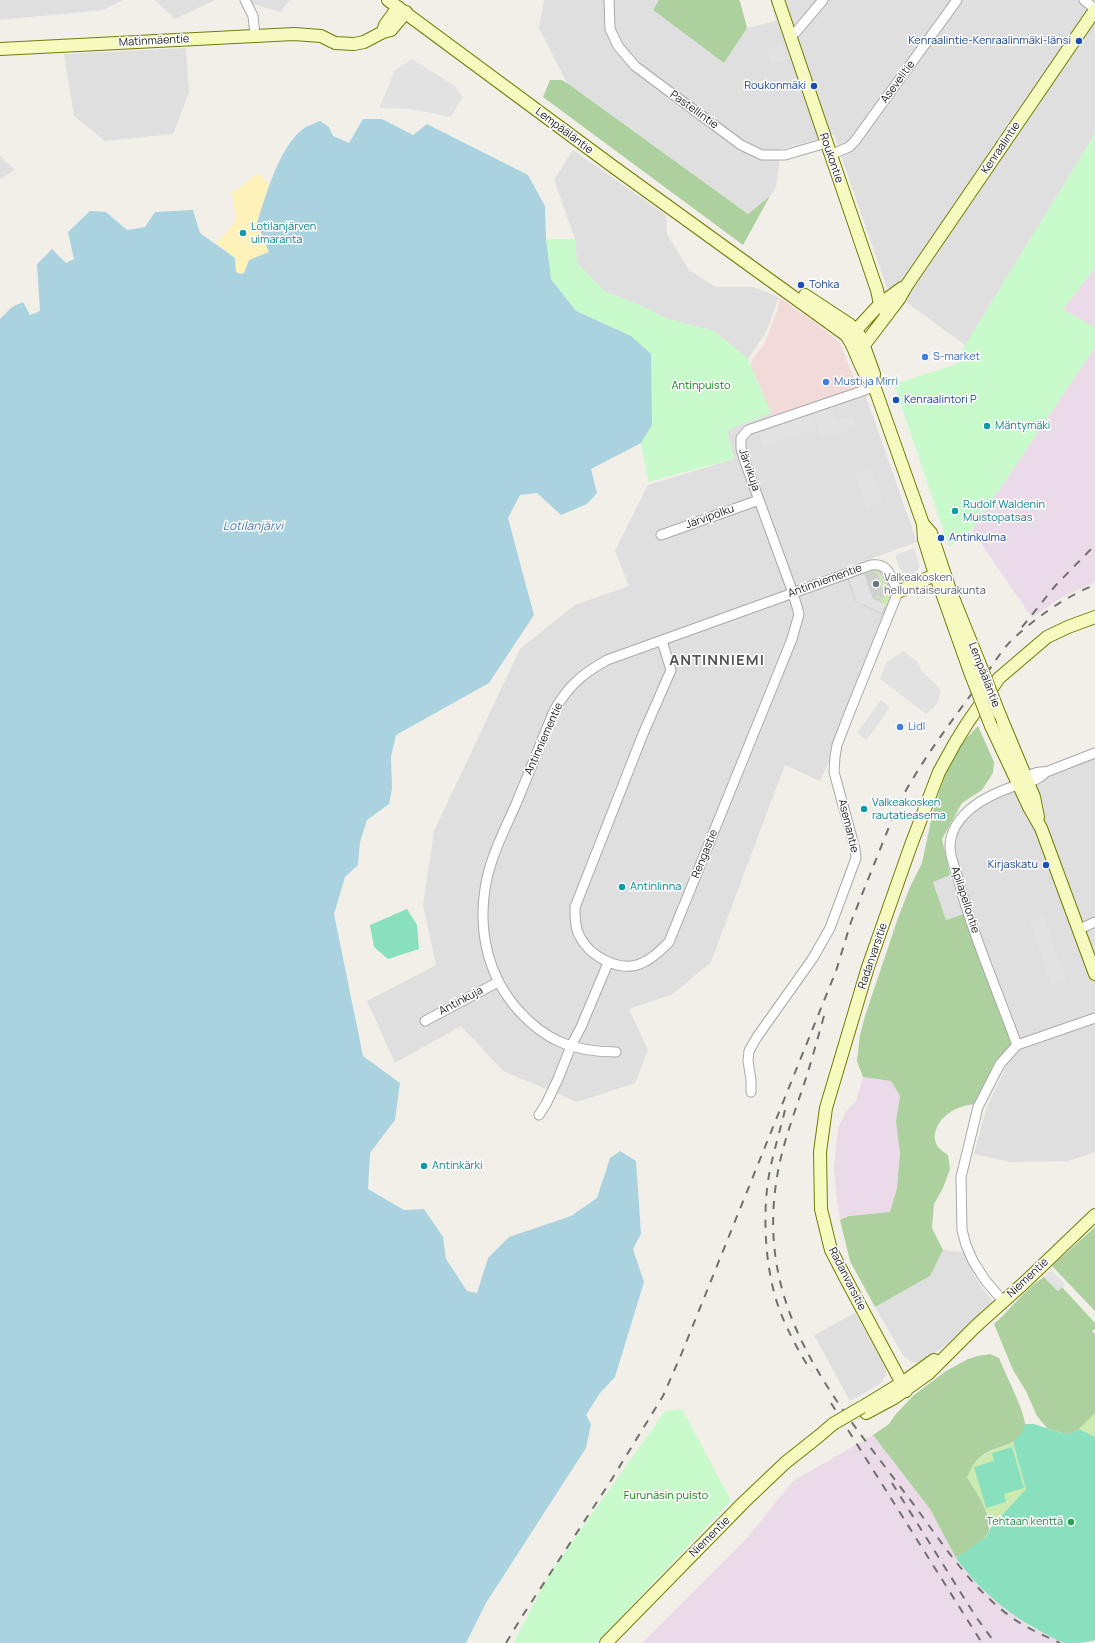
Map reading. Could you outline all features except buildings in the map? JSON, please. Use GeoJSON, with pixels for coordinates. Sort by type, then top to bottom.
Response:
{"type":"FeatureCollection","features":[{"type":"Feature","properties":{"kind":"main road","name":"Roukontie"},"geometry":{"type":"LineString","coordinates":[[778,0],[877,290],[880,304],[888,314]]}},
{"type":"Feature","properties":{"kind":"main road","name":"Matinmäentie"},"geometry":{"type":"LineString","coordinates":[[0,49],[294,34],[308,36],[319,41],[330,41],[345,44],[364,42],[383,32],[391,30],[398,6]]}},
{"type":"Feature","properties":{"kind":"main road","name":"Lempääläntie"},"geometry":{"type":"LineString","coordinates":[[398,6],[615,168],[742,258],[764,277],[843,332],[859,346],[874,374],[874,385],[922,524],[931,534],[939,575],[970,672],[991,726],[1024,782]]}},
{"type":"Feature","properties":{"kind":"main road","name":"Kenraalintie"},"geometry":{"type":"LineString","coordinates":[[859,346],[888,314],[899,299],[907,285],[1095,10]]}},
{"type":"Feature","properties":{"kind":"main road","name":"Lempääläntie"},"geometry":{"type":"LineString","coordinates":[[742,258],[768,272],[856,330]]}},
{"type":"Feature","properties":{"kind":"main road","name":"Kenraalintie"},"geometry":{"type":"LineString","coordinates":[[856,330],[880,304],[907,285]]}},
{"type":"Feature","properties":{"kind":"main road"},"geometry":{"type":"LineString","coordinates":[[856,330],[853,340],[859,346]]}},
{"type":"Feature","properties":{"kind":"main road","name":"Lempääläntie"},"geometry":{"type":"LineString","coordinates":[[939,575],[979,662],[1024,782],[1029,807],[1041,828],[1095,974]]}},
{"type":"Feature","properties":{"kind":"main road"},"geometry":{"type":"LineString","coordinates":[[898,592],[939,575]]}},
{"type":"Feature","properties":{"kind":"main road","name":"Radanvarsitie"},"geometry":{"type":"LineString","coordinates":[[907,1385],[888,1355],[831,1250],[821,1209],[820,1152],[826,1108],[868,967],[939,772],[955,742],[999,678],[1047,637],[1095,617]]}},
{"type":"Feature","properties":{"kind":"main road","name":"Niementie"},"geometry":{"type":"LineString","coordinates":[[606,1643],[743,1503],[785,1463],[819,1436],[929,1373],[1095,1215]]}},
{"type":"Feature","properties":{"kind":"street"},"geometry":{"type":"LineString","coordinates":[[245,0],[254,16],[255,35]]}},
{"type":"Feature","properties":{"kind":"street","name":"Pastellintie"},"geometry":{"type":"LineString","coordinates":[[609,0],[610,29],[618,46],[635,66],[742,145],[762,155],[785,155],[826,143]]}},
{"type":"Feature","properties":{"kind":"street"},"geometry":{"type":"LineString","coordinates":[[789,35],[796,32],[823,0]]}},
{"type":"Feature","properties":{"kind":"street","name":"Asevelitie"},"geometry":{"type":"LineString","coordinates":[[830,155],[849,147],[855,141],[957,0]]}},
{"type":"Feature","properties":{"kind":"street"},"geometry":{"type":"LineString","coordinates":[[1084,0],[1095,10]]}},
{"type":"Feature","properties":{"kind":"street","name":"Järvikuja"},"geometry":{"type":"LineString","coordinates":[[793,592],[740,448],[741,438],[744,433],[755,427],[874,385]]}},
{"type":"Feature","properties":{"kind":"street","name":"Järvipolku"},"geometry":{"type":"LineString","coordinates":[[661,535],[759,500]]}},
{"type":"Feature","properties":{"kind":"street","name":"Antinniementie"},"geometry":{"type":"LineString","coordinates":[[616,1052],[588,1050],[570,1046],[548,1037],[531,1024],[510,1001],[498,982],[491,966],[485,944],[482,913],[485,889],[492,862],[554,711],[563,696],[575,682],[589,670],[607,660],[793,592],[877,564],[883,565],[887,568],[898,592]]}},
{"type":"Feature","properties":{"kind":"street","name":"Rengastie"},"geometry":{"type":"LineString","coordinates":[[662,641],[670,662],[671,670],[643,734],[575,907],[579,937],[589,949],[608,962],[623,966],[638,965],[655,957],[669,942],[792,640],[799,614],[793,592]]}},
{"type":"Feature","properties":{"kind":"street","name":"Asemantie"},"geometry":{"type":"LineString","coordinates":[[751,1092],[748,1061],[749,1051],[757,1036],[813,958],[830,928],[856,858],[855,849],[834,772],[837,745],[898,592]]}},
{"type":"Feature","properties":{"kind":"street"},"geometry":{"type":"LineString","coordinates":[[1024,782],[1041,777],[1046,772],[1095,753]]}},
{"type":"Feature","properties":{"kind":"street","name":"Apilapellontie"},"geometry":{"type":"LineString","coordinates":[[1017,1045],[964,902],[950,844],[952,833],[958,822],[975,805],[1024,782]]}},
{"type":"Feature","properties":{"kind":"street"},"geometry":{"type":"LineString","coordinates":[[1078,929],[1095,922]]}},
{"type":"Feature","properties":{"kind":"street"},"geometry":{"type":"LineString","coordinates":[[539,1115],[555,1085],[570,1046],[581,1027],[608,962]]}},
{"type":"Feature","properties":{"kind":"street","name":"Antinkuja"},"geometry":{"type":"LineString","coordinates":[[425,1021],[498,982]]}},
{"type":"Feature","properties":{"kind":"street"},"geometry":{"type":"LineString","coordinates":[[1003,1302],[981,1274],[966,1246],[962,1230],[961,1177],[978,1107],[1000,1064],[1017,1045],[1095,1018]]}},
{"type":"Feature","properties":{"kind":"shaded area"},"geometry":{"type":"Polygon","coordinates":[[[0,0],[123,0],[103,10],[0,20],[0,0]]]}},
{"type":"Feature","properties":{"kind":"shaded area"},"geometry":{"type":"Polygon","coordinates":[[[155,0],[215,0],[175,19],[155,0]]]}},
{"type":"Feature","properties":{"kind":"shaded area"},"geometry":{"type":"Polygon","coordinates":[[[239,0],[290,0],[280,12],[239,0]]]}},
{"type":"Feature","properties":{"kind":"shaded area"},"geometry":{"type":"Polygon","coordinates":[[[544,0],[659,0],[653,10],[724,63],[747,28],[776,21],[770,0],[1095,0],[1095,134],[965,345],[887,288],[834,135],[781,149],[776,188],[770,196],[748,214],[567,83],[539,28],[544,0]]]}},
{"type":"Feature","properties":{"kind":"shaded area"},"geometry":{"type":"Polygon","coordinates":[[[782,43],[787,59],[772,64],[767,47],[782,43]]]}},
{"type":"Feature","properties":{"kind":"shaded area"},"geometry":{"type":"Polygon","coordinates":[[[186,48],[189,93],[173,134],[105,141],[74,116],[64,54],[186,48]]]}},
{"type":"Feature","properties":{"kind":"shaded area"},"geometry":{"type":"Polygon","coordinates":[[[412,59],[455,86],[463,97],[451,117],[411,109],[379,108],[395,70],[412,59]]]}},
{"type":"Feature","properties":{"kind":"shaded area"},"geometry":{"type":"Polygon","coordinates":[[[573,150],[666,215],[667,234],[689,270],[715,287],[753,287],[779,297],[766,332],[748,359],[714,331],[665,318],[637,304],[605,292],[577,263],[575,239],[554,180],[573,150]]]}},
{"type":"Feature","properties":{"kind":"shaded area"},"geometry":{"type":"Polygon","coordinates":[[[0,156],[15,170],[0,179],[0,156]]]}},
{"type":"Feature","properties":{"kind":"shaded area"},"geometry":{"type":"Polygon","coordinates":[[[1095,268],[1095,328],[1063,309],[1095,268]]]}},
{"type":"Feature","properties":{"kind":"shaded area"},"geometry":{"type":"Polygon","coordinates":[[[779,297],[821,327],[840,343],[858,388],[772,416],[750,363],[764,344],[778,309],[779,297]]]}},
{"type":"Feature","properties":{"kind":"shaded area"},"geometry":{"type":"Polygon","coordinates":[[[1095,347],[1095,582],[1059,599],[1032,618],[972,530],[1095,347]]]}},
{"type":"Feature","properties":{"kind":"shaded area","name":"ANTINNIEMI"},"geometry":{"type":"Polygon","coordinates":[[[865,394],[917,542],[843,569],[855,601],[887,617],[867,678],[820,781],[785,765],[711,962],[673,994],[629,1009],[648,1050],[635,1083],[577,1102],[503,1071],[461,1026],[395,1063],[367,1001],[436,965],[423,905],[434,831],[520,649],[575,605],[629,586],[615,551],[648,485],[734,459],[727,430],[771,413],[775,424],[865,394]]]}},
{"type":"Feature","properties":{"kind":"shaded area"},"geometry":{"type":"Polygon","coordinates":[[[833,408],[837,421],[853,416],[856,426],[821,438],[814,415],[833,408]]]}},
{"type":"Feature","properties":{"kind":"shaded area"},"geometry":{"type":"Polygon","coordinates":[[[811,413],[817,430],[764,447],[759,431],[811,413]]]}},
{"type":"Feature","properties":{"kind":"shaded area"},"geometry":{"type":"Polygon","coordinates":[[[872,470],[883,502],[866,508],[855,475],[872,470]]]}},
{"type":"Feature","properties":{"kind":"shaded area"},"geometry":{"type":"Polygon","coordinates":[[[914,548],[920,566],[915,575],[904,580],[895,555],[914,548]]]}},
{"type":"Feature","properties":{"kind":"shaded area"},"geometry":{"type":"Polygon","coordinates":[[[882,565],[897,591],[887,617],[855,601],[845,574],[882,565]]]}},
{"type":"Feature","properties":{"kind":"shaded area"},"geometry":{"type":"Polygon","coordinates":[[[864,574],[873,599],[885,604],[882,613],[856,601],[849,579],[864,574]]]}},
{"type":"Feature","properties":{"kind":"shaded area"},"geometry":{"type":"Polygon","coordinates":[[[903,651],[917,661],[923,673],[936,684],[940,691],[939,700],[926,714],[880,679],[887,662],[903,651]]]}},
{"type":"Feature","properties":{"kind":"shaded area"},"geometry":{"type":"Polygon","coordinates":[[[881,700],[890,707],[867,740],[857,733],[881,700]]]}},
{"type":"Feature","properties":{"kind":"shaded area"},"geometry":{"type":"Polygon","coordinates":[[[1095,758],[1095,1014],[1024,1042],[1016,1040],[967,904],[953,854],[955,834],[960,824],[978,806],[1057,772],[1095,758]]]}},
{"type":"Feature","properties":{"kind":"shaded area"},"geometry":{"type":"Polygon","coordinates":[[[950,875],[964,914],[946,920],[933,881],[950,875]]]}},
{"type":"Feature","properties":{"kind":"shaded area"},"geometry":{"type":"Polygon","coordinates":[[[1043,916],[1067,981],[1052,986],[1029,921],[1043,916]]]}},
{"type":"Feature","properties":{"kind":"shaded area"},"geometry":{"type":"Polygon","coordinates":[[[1095,1022],[1095,1152],[1069,1161],[1010,1162],[974,1154],[987,1106],[1007,1065],[1020,1050],[1095,1022]]]}},
{"type":"Feature","properties":{"kind":"shaded area"},"geometry":{"type":"Polygon","coordinates":[[[863,1077],[891,1081],[900,1096],[896,1121],[900,1153],[897,1188],[890,1212],[849,1216],[840,1220],[834,1167],[838,1128],[845,1113],[856,1101],[863,1077]]]}},
{"type":"Feature","properties":{"kind":"shaded area"},"geometry":{"type":"Polygon","coordinates":[[[943,1250],[964,1252],[976,1279],[993,1302],[958,1335],[926,1360],[914,1363],[904,1357],[875,1307],[930,1276],[943,1250]]]}},
{"type":"Feature","properties":{"kind":"shaded area"},"geometry":{"type":"Polygon","coordinates":[[[1051,1270],[1065,1284],[1058,1291],[1044,1277],[1051,1270]]]}},
{"type":"Feature","properties":{"kind":"shaded area"},"geometry":{"type":"Polygon","coordinates":[[[855,1313],[885,1365],[886,1375],[880,1384],[850,1401],[814,1335],[855,1313]]]}},
{"type":"Feature","properties":{"kind":"shaded area"},"geometry":{"type":"Polygon","coordinates":[[[873,1435],[930,1509],[956,1558],[968,1574],[995,1600],[1032,1628],[1066,1643],[642,1643],[747,1538],[793,1481],[873,1435]]]}},
{"type":"Feature","properties":{"kind":"green space"},"geometry":{"type":"Polygon","coordinates":[[[659,0],[738,0],[740,1],[747,28],[724,63],[653,10],[659,0]]]}},
{"type":"Feature","properties":{"kind":"green space"},"geometry":{"type":"Polygon","coordinates":[[[550,80],[562,80],[567,83],[748,214],[770,196],[743,245],[543,97],[550,80]]]}},
{"type":"Feature","properties":{"kind":"green space"},"geometry":{"type":"Polygon","coordinates":[[[1095,134],[1095,268],[1063,309],[1095,328],[1095,347],[972,530],[949,547],[894,384],[955,365],[965,345],[1095,134]]]}},
{"type":"Feature","properties":{"kind":"green space","name":"Antinpuisto"},"geometry":{"type":"Polygon","coordinates":[[[546,239],[575,239],[577,263],[605,292],[637,304],[665,318],[714,331],[748,359],[771,413],[727,430],[734,459],[648,482],[641,443],[652,425],[631,336],[576,311],[551,279],[546,239]]]}},
{"type":"Feature","properties":{"kind":"green space"},"geometry":{"type":"Polygon","coordinates":[[[874,568],[880,573],[889,592],[890,600],[886,609],[880,598],[874,597],[879,595],[882,598],[885,597],[879,576],[874,571],[848,579],[848,577],[874,568]]]}},
{"type":"Feature","properties":{"kind":"green space"},"geometry":{"type":"Polygon","coordinates":[[[978,726],[994,762],[993,773],[982,790],[962,803],[942,839],[950,875],[933,882],[946,920],[964,914],[1012,1039],[1012,1044],[979,1104],[972,1104],[952,1111],[941,1120],[935,1133],[937,1145],[948,1155],[950,1169],[943,1188],[934,1204],[932,1228],[943,1250],[930,1276],[875,1307],[850,1261],[840,1220],[849,1216],[890,1212],[897,1188],[900,1153],[896,1121],[900,1096],[891,1081],[863,1077],[857,1061],[860,1035],[898,918],[910,887],[922,863],[934,807],[948,767],[961,744],[978,726]]]}},
{"type":"Feature","properties":{"kind":"green space"},"geometry":{"type":"Polygon","coordinates":[[[407,909],[417,925],[419,949],[388,959],[374,947],[370,925],[407,909]]]}},
{"type":"Feature","properties":{"kind":"green space"},"geometry":{"type":"Polygon","coordinates":[[[1095,1227],[1095,1311],[1052,1266],[1095,1227]]]}},
{"type":"Feature","properties":{"kind":"green space"},"geometry":{"type":"Polygon","coordinates":[[[1044,1277],[1058,1291],[1062,1287],[1095,1323],[1095,1329],[1092,1331],[1095,1334],[1095,1413],[1079,1429],[1069,1434],[1047,1428],[1037,1416],[1026,1391],[1013,1370],[994,1324],[1024,1293],[1044,1277]]]}},
{"type":"Feature","properties":{"kind":"green space"},"geometry":{"type":"Polygon","coordinates":[[[990,1354],[999,1358],[1018,1401],[1025,1424],[1020,1437],[1015,1441],[988,1452],[980,1457],[970,1471],[967,1477],[984,1506],[989,1523],[989,1530],[980,1542],[956,1558],[930,1509],[873,1435],[889,1424],[895,1415],[914,1395],[946,1371],[968,1359],[990,1354]]]}},
{"type":"Feature","properties":{"kind":"green space","name":"Furunäsin puisto"},"geometry":{"type":"Polygon","coordinates":[[[682,1409],[731,1501],[596,1643],[513,1643],[550,1573],[665,1411],[682,1409]]]}},
{"type":"Feature","properties":{"kind":"green space"},"geometry":{"type":"Polygon","coordinates":[[[1095,1413],[1095,1437],[1079,1429],[1095,1413]]]}},
{"type":"Feature","properties":{"kind":"green space"},"geometry":{"type":"Polygon","coordinates":[[[1025,1424],[1034,1424],[1069,1434],[1079,1429],[1095,1437],[1095,1640],[1065,1643],[1035,1628],[1009,1612],[997,1602],[975,1581],[956,1558],[986,1537],[991,1527],[1026,1489],[1013,1442],[1022,1433],[1025,1424]]]}},
{"type":"Feature","properties":{"kind":"green space"},"geometry":{"type":"Polygon","coordinates":[[[1013,1442],[1026,1489],[991,1527],[987,1512],[967,1477],[975,1463],[985,1454],[1013,1442]]]}},
{"type":"Feature","properties":{"kind":"green space"},"geometry":{"type":"Polygon","coordinates":[[[1012,1447],[1024,1488],[1004,1494],[1006,1502],[986,1508],[974,1467],[994,1461],[992,1453],[1012,1447]]]}},
{"type":"Feature","properties":{"kind":"sand","name":"Lotilanjärven uimaranta"},"geometry":{"type":"Polygon","coordinates":[[[258,173],[269,185],[257,223],[269,252],[249,260],[244,273],[240,274],[236,272],[235,258],[216,243],[236,221],[232,193],[258,173]]]}},
{"type":"Feature","properties":{"kind":"water","name":"Lotilanjärvi"},"geometry":{"type":"Polygon","coordinates":[[[363,119],[382,119],[413,135],[427,124],[528,175],[545,206],[546,239],[551,279],[576,311],[631,336],[651,354],[652,425],[641,443],[591,469],[597,493],[587,504],[561,515],[537,493],[520,495],[508,518],[534,615],[489,683],[396,735],[391,757],[392,789],[389,804],[367,820],[360,842],[358,865],[345,877],[334,914],[363,1056],[400,1083],[395,1120],[370,1153],[368,1189],[404,1210],[424,1209],[443,1237],[446,1259],[467,1291],[477,1293],[488,1258],[509,1237],[571,1216],[597,1198],[610,1158],[620,1151],[636,1161],[641,1234],[633,1249],[644,1282],[615,1377],[600,1393],[586,1415],[591,1424],[586,1448],[486,1603],[466,1643],[0,1643],[0,319],[12,307],[23,302],[30,315],[40,311],[37,264],[52,249],[66,263],[74,259],[68,232],[90,211],[106,212],[127,230],[145,227],[155,212],[193,210],[200,233],[235,258],[236,272],[240,274],[244,273],[249,260],[269,252],[257,223],[275,170],[289,145],[306,127],[320,121],[329,127],[333,136],[349,143],[363,119]]]}},
{"type":"Feature","properties":{"kind":"railway"},"geometry":{"type":"LineString","coordinates":[[1022,627],[1056,585],[1095,545]]}},
{"type":"Feature","properties":{"kind":"railway"},"geometry":{"type":"LineString","coordinates":[[506,1643],[610,1482],[663,1396],[681,1355],[836,971],[851,922],[897,807],[906,790],[936,742],[1009,643],[1032,622],[1052,608],[1073,595],[1095,585]]}},
{"type":"Feature","properties":{"kind":"railway"},"geometry":{"type":"LineString","coordinates":[[824,1016],[809,1070],[785,1143],[777,1177],[773,1224],[777,1268],[788,1309],[805,1348],[826,1385],[851,1421],[966,1575],[980,1590],[1011,1617],[1029,1628],[1060,1643]]}},
{"type":"Feature","properties":{"kind":"railway"},"geometry":{"type":"LineString","coordinates":[[785,1110],[769,1175],[765,1225],[766,1243],[771,1279],[780,1311],[794,1342],[811,1371]]}},
{"type":"Feature","properties":{"kind":"railway"},"geometry":{"type":"LineString","coordinates":[[831,1403],[982,1643]]}},
{"type":"Feature","properties":{"kind":"railway"},"geometry":{"type":"LineString","coordinates":[[892,1483],[976,1617],[995,1643]]}},
{"type":"Feature","properties":{"kind":"place","name":"Kenraalintie-Kenraalinmäki-länsi"},"geometry":{"type":"Point","coordinates":[1079,41]}},
{"type":"Feature","properties":{"kind":"place","name":"Roukonmäki"},"geometry":{"type":"Point","coordinates":[814,86]}},
{"type":"Feature","properties":{"kind":"place","name":"Lotilanjärven uimaranta"},"geometry":{"type":"Point","coordinates":[243,233]}},
{"type":"Feature","properties":{"kind":"place","name":"Tohka"},"geometry":{"type":"Point","coordinates":[801,285]}},
{"type":"Feature","properties":{"kind":"place","name":"S-market"},"geometry":{"type":"Point","coordinates":[925,357]}},
{"type":"Feature","properties":{"kind":"place","name":"Musti ja Mirri"},"geometry":{"type":"Point","coordinates":[826,382]}},
{"type":"Feature","properties":{"kind":"place","name":"Kenraalintori P"},"geometry":{"type":"Point","coordinates":[896,400]}},
{"type":"Feature","properties":{"kind":"place","name":"Mäntymäki"},"geometry":{"type":"Point","coordinates":[987,426]}},
{"type":"Feature","properties":{"kind":"place","name":"Rudolf Waldenin Muistopatsas"},"geometry":{"type":"Point","coordinates":[955,511]}},
{"type":"Feature","properties":{"kind":"place","name":"Antinkulma"},"geometry":{"type":"Point","coordinates":[941,538]}},
{"type":"Feature","properties":{"kind":"place","name":"Valkeakosken helluntaiseurakunta"},"geometry":{"type":"Point","coordinates":[876,584]}},
{"type":"Feature","properties":{"kind":"place","name":"Lidl"},"geometry":{"type":"Point","coordinates":[900,727]}},
{"type":"Feature","properties":{"kind":"place","name":"Valkeakosken rautatieasema"},"geometry":{"type":"Point","coordinates":[864,809]}},
{"type":"Feature","properties":{"kind":"place","name":"Kirjaskatu"},"geometry":{"type":"Point","coordinates":[1046,865]}},
{"type":"Feature","properties":{"kind":"place","name":"Antinlinna"},"geometry":{"type":"Point","coordinates":[622,887]}},
{"type":"Feature","properties":{"kind":"place","name":"Antinkärki"},"geometry":{"type":"Point","coordinates":[424,1166]}},
{"type":"Feature","properties":{"kind":"place","name":"Tehtaan kenttä"},"geometry":{"type":"Point","coordinates":[1071,1522]}},
{"type":"Feature","properties":{"kind":"district","name":"ANTINNIEMI"},"geometry":{"type":"Point","coordinates":[717,661]}}]}
